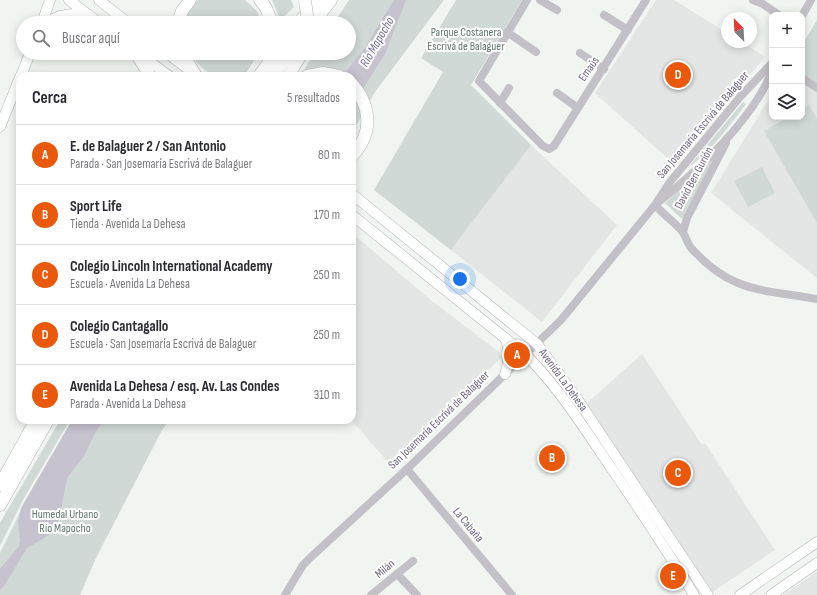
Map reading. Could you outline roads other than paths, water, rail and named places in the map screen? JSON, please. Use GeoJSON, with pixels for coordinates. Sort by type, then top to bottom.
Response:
{"type":"FeatureCollection","features":[{"type":"Feature","properties":{"kind":"highway"},"geometry":{"type":"LineString","coordinates":[[180,16],[190,0]]}},
{"type":"Feature","properties":{"kind":"highway"},"geometry":{"type":"LineString","coordinates":[[260,0],[270,16]]}},
{"type":"Feature","properties":{"kind":"highway"},"geometry":{"type":"LineString","coordinates":[[306,0],[307,16]]}},
{"type":"Feature","properties":{"kind":"highway"},"geometry":{"type":"LineString","coordinates":[[304,16],[317,0]]}},
{"type":"Feature","properties":{"kind":"highway"},"geometry":{"type":"LineString","coordinates":[[318,16],[330,0]]}},
{"type":"Feature","properties":{"kind":"highway"},"geometry":{"type":"LineString","coordinates":[[141,60],[148,72]]}},
{"type":"Feature","properties":{"kind":"highway"},"geometry":{"type":"LineString","coordinates":[[186,60],[194,72]]}},
{"type":"Feature","properties":{"kind":"highway"},"geometry":{"type":"LineString","coordinates":[[265,72],[268,60]]}},
{"type":"Feature","properties":{"kind":"highway"},"geometry":{"type":"LineString","coordinates":[[266,72],[272,60]]}},
{"type":"Feature","properties":{"kind":"highway"},"geometry":{"type":"LineString","coordinates":[[267,72],[282,60]]}},
{"type":"Feature","properties":{"kind":"highway"},"geometry":{"type":"LineString","coordinates":[[290,72],[298,60]]}},
{"type":"Feature","properties":{"kind":"highway"},"geometry":{"type":"LineString","coordinates":[[356,89],[366,106],[368,125],[366,135],[356,150]]}},
{"type":"Feature","properties":{"kind":"highway"},"geometry":{"type":"LineString","coordinates":[[0,485],[34,424]]}},
{"type":"Feature","properties":{"kind":"highway"},"geometry":{"type":"LineString","coordinates":[[0,505],[46,424]]}},
{"type":"Feature","properties":{"kind":"highway"},"geometry":{"type":"LineString","coordinates":[[39,435],[48,424]]}},
{"type":"Feature","properties":{"kind":"main road"},"geometry":{"type":"LineString","coordinates":[[44,16],[50,0]]}},
{"type":"Feature","properties":{"kind":"main road"},"geometry":{"type":"LineString","coordinates":[[69,0],[89,15]]}},
{"type":"Feature","properties":{"kind":"main road"},"geometry":{"type":"LineString","coordinates":[[99,0],[119,16]]}},
{"type":"Feature","properties":{"kind":"main road"},"geometry":{"type":"LineString","coordinates":[[60,16],[64,14],[76,13],[89,15]]}},
{"type":"Feature","properties":{"kind":"main road"},"geometry":{"type":"LineString","coordinates":[[22,72],[27,60]]}},
{"type":"Feature","properties":{"kind":"main road"},"geometry":{"type":"LineString","coordinates":[[147,60],[163,72]]}},
{"type":"Feature","properties":{"kind":"main road"},"geometry":{"type":"LineString","coordinates":[[176,60],[191,72]]}},
{"type":"Feature","properties":{"kind":"main road"},"geometry":{"type":"LineString","coordinates":[[0,127],[16,87]]}},
{"type":"Feature","properties":{"kind":"main road","name":"Avenida La Dehesa"},"geometry":{"type":"LineString","coordinates":[[356,197],[537,344],[576,397],[708,595]]}},
{"type":"Feature","properties":{"kind":"main road","name":"Avenida La Dehesa"},"geometry":{"type":"LineString","coordinates":[[356,218],[526,355],[550,380],[649,523],[694,595]]}},
{"type":"Feature","properties":{"kind":"main road"},"geometry":{"type":"LineString","coordinates":[[504,337],[508,346],[509,356],[505,374]]}},
{"type":"Feature","properties":{"kind":"main road"},"geometry":{"type":"LineString","coordinates":[[740,595],[817,542]]}},
{"type":"Feature","properties":{"kind":"main road"},"geometry":{"type":"LineString","coordinates":[[771,595],[817,563]]}},
{"type":"Feature","properties":{"kind":"street"},"geometry":{"type":"LineString","coordinates":[[510,88],[500,103],[479,81],[527,0]]}},
{"type":"Feature","properties":{"kind":"street"},"geometry":{"type":"LineString","coordinates":[[540,0],[557,10]]}},
{"type":"Feature","properties":{"kind":"street","name":"Emaús"},"geometry":{"type":"LineString","coordinates":[[500,103],[543,146],[549,149],[554,146],[595,79],[604,69],[646,0]]}},
{"type":"Feature","properties":{"kind":"street"},"geometry":{"type":"LineString","coordinates":[[755,0],[774,12]]}},
{"type":"Feature","properties":{"kind":"street"},"geometry":{"type":"LineString","coordinates":[[804,12],[811,0]]}},
{"type":"Feature","properties":{"kind":"street"},"geometry":{"type":"LineString","coordinates":[[604,15],[628,30]]}},
{"type":"Feature","properties":{"kind":"street"},"geometry":{"type":"LineString","coordinates":[[507,32],[536,52]]}},
{"type":"Feature","properties":{"kind":"street"},"geometry":{"type":"LineString","coordinates":[[580,53],[604,69]]}},
{"type":"Feature","properties":{"kind":"street","name":"San Josemaría Escrivá de Balaguer"},"geometry":{"type":"LineString","coordinates":[[285,595],[303,565],[311,557],[407,468],[561,320],[655,205],[670,182],[740,97],[769,66]]}},
{"type":"Feature","properties":{"kind":"street","name":"San Josemaría Escrivá de Balaguer"},"geometry":{"type":"LineString","coordinates":[[655,205],[676,188],[730,136],[748,112],[769,76]]}},
{"type":"Feature","properties":{"kind":"street"},"geometry":{"type":"LineString","coordinates":[[805,80],[817,88]]}},
{"type":"Feature","properties":{"kind":"street"},"geometry":{"type":"LineString","coordinates":[[557,93],[578,108]]}},
{"type":"Feature","properties":{"kind":"street"},"geometry":{"type":"LineString","coordinates":[[740,97],[748,99],[750,103],[748,112]]}},
{"type":"Feature","properties":{"kind":"street","name":"David Ben Gurión"},"geometry":{"type":"LineString","coordinates":[[682,232],[687,218],[730,136]]}},
{"type":"Feature","properties":{"kind":"street","name":"David Ben Gurión"},"geometry":{"type":"LineString","coordinates":[[655,205],[682,232],[687,243],[693,250],[732,282],[755,290],[817,299]]}},
{"type":"Feature","properties":{"kind":"street","name":"La Cabaña"},"geometry":{"type":"LineString","coordinates":[[407,468],[508,594]]}},
{"type":"Feature","properties":{"kind":"street","name":"Milán"},"geometry":{"type":"LineString","coordinates":[[372,595],[413,561]]}},
{"type":"Feature","properties":{"kind":"street"},"geometry":{"type":"LineString","coordinates":[[397,574],[416,595]]}},
{"type":"Feature","properties":{"kind":"water","name":"Río Mapocho"},"geometry":{"type":"Polygon","coordinates":[[[394,0],[406,0],[385,54],[356,100],[356,72],[345,72],[364,49],[394,0]]]}},
{"type":"Feature","properties":{"kind":"water"},"geometry":{"type":"Polygon","coordinates":[[[70,424],[101,424],[84,456],[67,478],[60,516],[56,528],[48,536],[27,548],[4,586],[0,590],[0,569],[19,546],[20,540],[18,522],[21,508],[70,424]]]}},
{"type":"Feature","properties":{"kind":"place","name":"Colegio Cantagallo"},"geometry":{"type":"Point","coordinates":[678,75]}},
{"type":"Feature","properties":{"kind":"place","name":"E. de Balaguer 2 / San Antonio"},"geometry":{"type":"Point","coordinates":[517,355]}},
{"type":"Feature","properties":{"kind":"place","name":"Sport Life"},"geometry":{"type":"Point","coordinates":[552,458]}},
{"type":"Feature","properties":{"kind":"place","name":"Colegio Lincoln International Academy"},"geometry":{"type":"Point","coordinates":[678,473]}},
{"type":"Feature","properties":{"kind":"place","name":"Avenida La Dehesa / esq. Av. Las Condes"},"geometry":{"type":"Point","coordinates":[673,576]}},
{"type":"Feature","properties":{"kind":"park label","name":"Parque Costanera Escrivá de Balaguer"},"geometry":{"type":"Point","coordinates":[466,39]}},
{"type":"Feature","properties":{"kind":"park label","name":"Humedal Urbano Río Mapocho"},"geometry":{"type":"Point","coordinates":[65,521]}}]}
